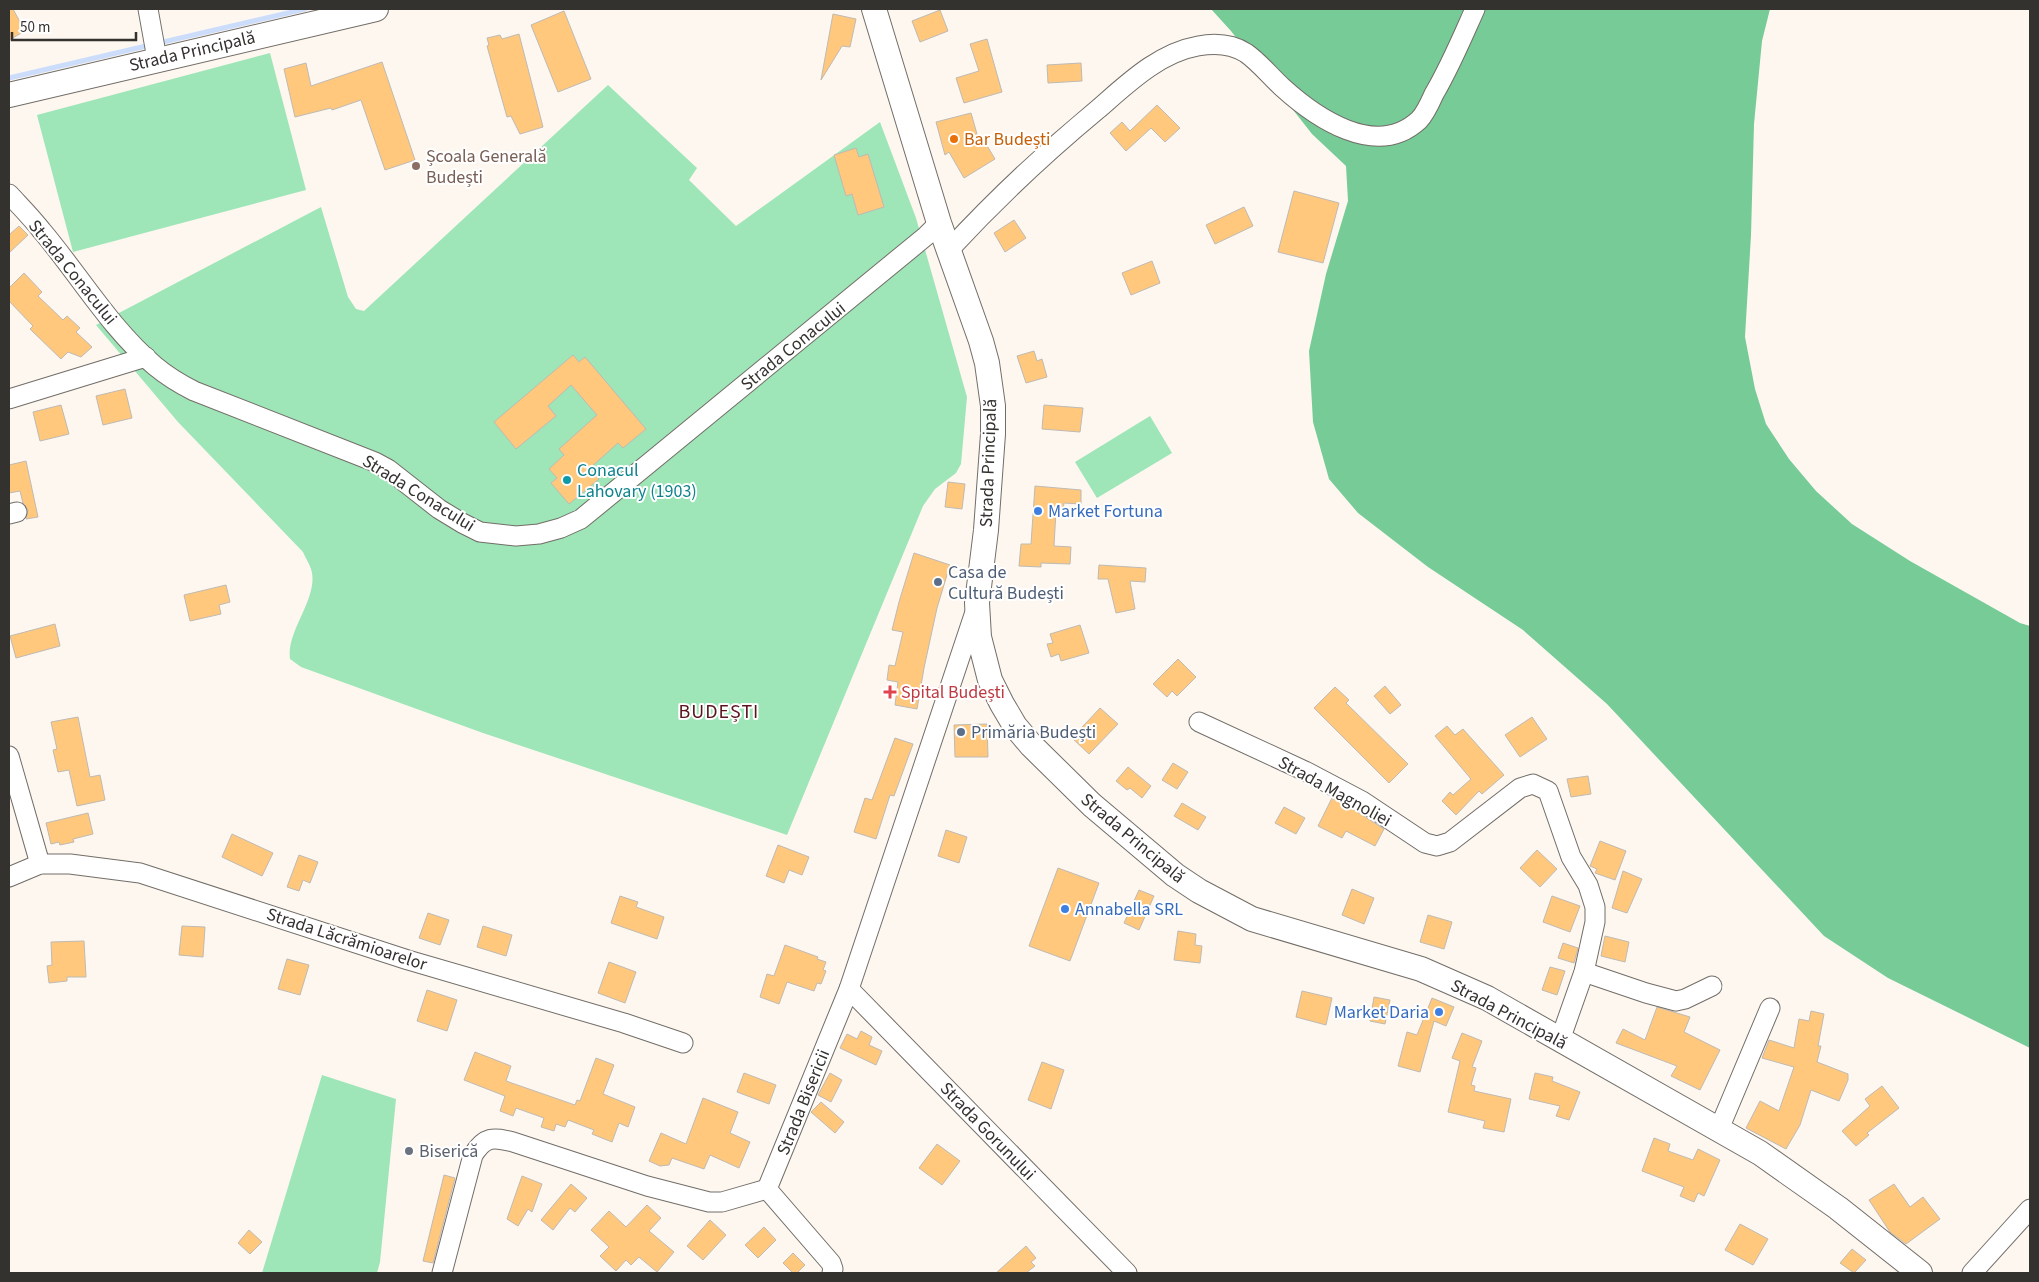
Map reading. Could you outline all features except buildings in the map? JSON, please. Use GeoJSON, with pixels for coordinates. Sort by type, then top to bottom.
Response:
{"type":"FeatureCollection","features":[{"type":"Feature","properties":{"kind":"main road","name":"Strada Principală"},"geometry":{"type":"LineString","coordinates":[[9,95],[157,57],[376,9]]}},
{"type":"Feature","properties":{"kind":"main road","name":"Strada Principală"},"geometry":{"type":"LineString","coordinates":[[874,9],[939,223],[981,341],[991,383],[993,406],[992,468],[977,603],[979,637],[990,680],[1015,726],[1051,766],[1079,792],[1175,875],[1218,903],[1252,919],[1278,928],[1386,957],[1421,969],[1487,998],[1719,1129],[1806,1184],[1920,1273]]}},
{"type":"Feature","properties":{"kind":"street"},"geometry":{"type":"LineString","coordinates":[[148,9],[157,57]]}},
{"type":"Feature","properties":{"kind":"street"},"geometry":{"type":"LineString","coordinates":[[948,250],[1047,151],[1131,80],[1166,57],[1199,46],[1231,46],[1251,58],[1308,108],[1341,128],[1359,135],[1379,137],[1394,134],[1419,120],[1452,63],[1475,9]]}},
{"type":"Feature","properties":{"kind":"street","name":"Strada Conacului"},"geometry":{"type":"LineString","coordinates":[[9,194],[42,231],[103,310],[146,357],[173,380],[194,391],[375,462],[462,524],[480,532],[516,536],[539,534],[561,528],[581,519],[919,242],[939,223]]}},
{"type":"Feature","properties":{"kind":"street"},"geometry":{"type":"LineString","coordinates":[[9,399],[146,357]]}},
{"type":"Feature","properties":{"kind":"street","name":"Strada Bisericii"},"geometry":{"type":"LineString","coordinates":[[767,1189],[849,989],[977,603]]}},
{"type":"Feature","properties":{"kind":"street","name":"Strada Magnoliei"},"geometry":{"type":"LineString","coordinates":[[1198,722],[1305,771],[1362,801],[1425,844],[1437,846],[1450,842],[1520,788],[1533,784],[1548,791],[1570,857],[1588,885],[1595,907],[1595,922],[1584,972],[1560,1040]]}},
{"type":"Feature","properties":{"kind":"street"},"geometry":{"type":"LineString","coordinates":[[9,756],[40,864]]}},
{"type":"Feature","properties":{"kind":"street","name":"Strada Lăcrămioarelor"},"geometry":{"type":"LineString","coordinates":[[9,877],[40,864],[70,864],[140,873],[408,960],[683,1042]]}},
{"type":"Feature","properties":{"kind":"street"},"geometry":{"type":"LineString","coordinates":[[1584,972],[1646,994],[1676,1001],[1685,999],[1712,986]]}},
{"type":"Feature","properties":{"kind":"street","name":"Strada Gorunului"},"geometry":{"type":"LineString","coordinates":[[849,989],[1127,1273]]}},
{"type":"Feature","properties":{"kind":"street"},"geometry":{"type":"LineString","coordinates":[[1719,1129],[1770,1008]]}},
{"type":"Feature","properties":{"kind":"street"},"geometry":{"type":"LineString","coordinates":[[442,1273],[473,1155],[478,1146],[485,1140],[501,1139],[647,1186],[710,1202],[722,1202],[767,1189],[832,1263],[832,1273]]}},
{"type":"Feature","properties":{"kind":"street"},"geometry":{"type":"LineString","coordinates":[[1972,1273],[2030,1209]]}},
{"type":"Feature","properties":{"kind":"green space"},"geometry":{"type":"Polygon","coordinates":[[[1211,9],[1770,9],[1762,41],[1754,124],[1751,235],[1745,337],[1755,389],[1766,424],[1789,459],[1816,491],[1852,524],[1910,561],[2020,623],[2030,626],[2030,1048],[1888,978],[1824,936],[1607,704],[1523,630],[1428,567],[1358,513],[1329,479],[1313,422],[1309,351],[1326,274],[1348,201],[1346,166],[1312,134],[1231,31],[1211,9]]]}},
{"type":"Feature","properties":{"kind":"green space"},"geometry":{"type":"Polygon","coordinates":[[[270,53],[306,190],[73,252],[37,115],[270,53]]]}},
{"type":"Feature","properties":{"kind":"green space"},"geometry":{"type":"Polygon","coordinates":[[[608,85],[697,168],[689,180],[736,226],[880,122],[916,218],[967,397],[961,464],[956,473],[935,489],[923,506],[787,835],[483,733],[301,667],[290,659],[293,637],[311,591],[313,580],[311,569],[303,552],[178,422],[96,325],[321,207],[348,297],[356,309],[364,311],[608,85]]]}},
{"type":"Feature","properties":{"kind":"green space"},"geometry":{"type":"Polygon","coordinates":[[[1150,416],[1172,453],[1097,498],[1075,462],[1150,416]]]}},
{"type":"Feature","properties":{"kind":"green space"},"geometry":{"type":"Polygon","coordinates":[[[322,1075],[396,1099],[380,1262],[377,1273],[262,1273],[322,1075]]]}},
{"type":"Feature","properties":{"kind":"waterway"},"geometry":{"type":"LineString","coordinates":[[9,78],[305,9]]}},
{"type":"Feature","properties":{"kind":"place","name":"Bar Budești"},"geometry":{"type":"Point","coordinates":[954,139]}},
{"type":"Feature","properties":{"kind":"place","name":"Școala Generală Budești"},"geometry":{"type":"Point","coordinates":[416,166]}},
{"type":"Feature","properties":{"kind":"place","name":"Conacul Lahovary (1903)"},"geometry":{"type":"Point","coordinates":[567,480]}},
{"type":"Feature","properties":{"kind":"place","name":"Market Fortuna"},"geometry":{"type":"Point","coordinates":[1038,511]}},
{"type":"Feature","properties":{"kind":"place","name":"Casa de Cultură Budești"},"geometry":{"type":"Point","coordinates":[938,582]}},
{"type":"Feature","properties":{"kind":"place","name":"Spital Budești"},"geometry":{"type":"Point","coordinates":[890,692]}},
{"type":"Feature","properties":{"kind":"place","name":"Primăria Budești"},"geometry":{"type":"Point","coordinates":[961,732]}},
{"type":"Feature","properties":{"kind":"place","name":"Annabella SRL"},"geometry":{"type":"Point","coordinates":[1065,909]}},
{"type":"Feature","properties":{"kind":"place","name":"Market Daria"},"geometry":{"type":"Point","coordinates":[1439,1012]}},
{"type":"Feature","properties":{"kind":"place","name":"Biserică"},"geometry":{"type":"Point","coordinates":[409,1151]}},
{"type":"Feature","properties":{"kind":"district","name":"BUDEȘTI"},"geometry":{"type":"Point","coordinates":[719,711]}}]}
